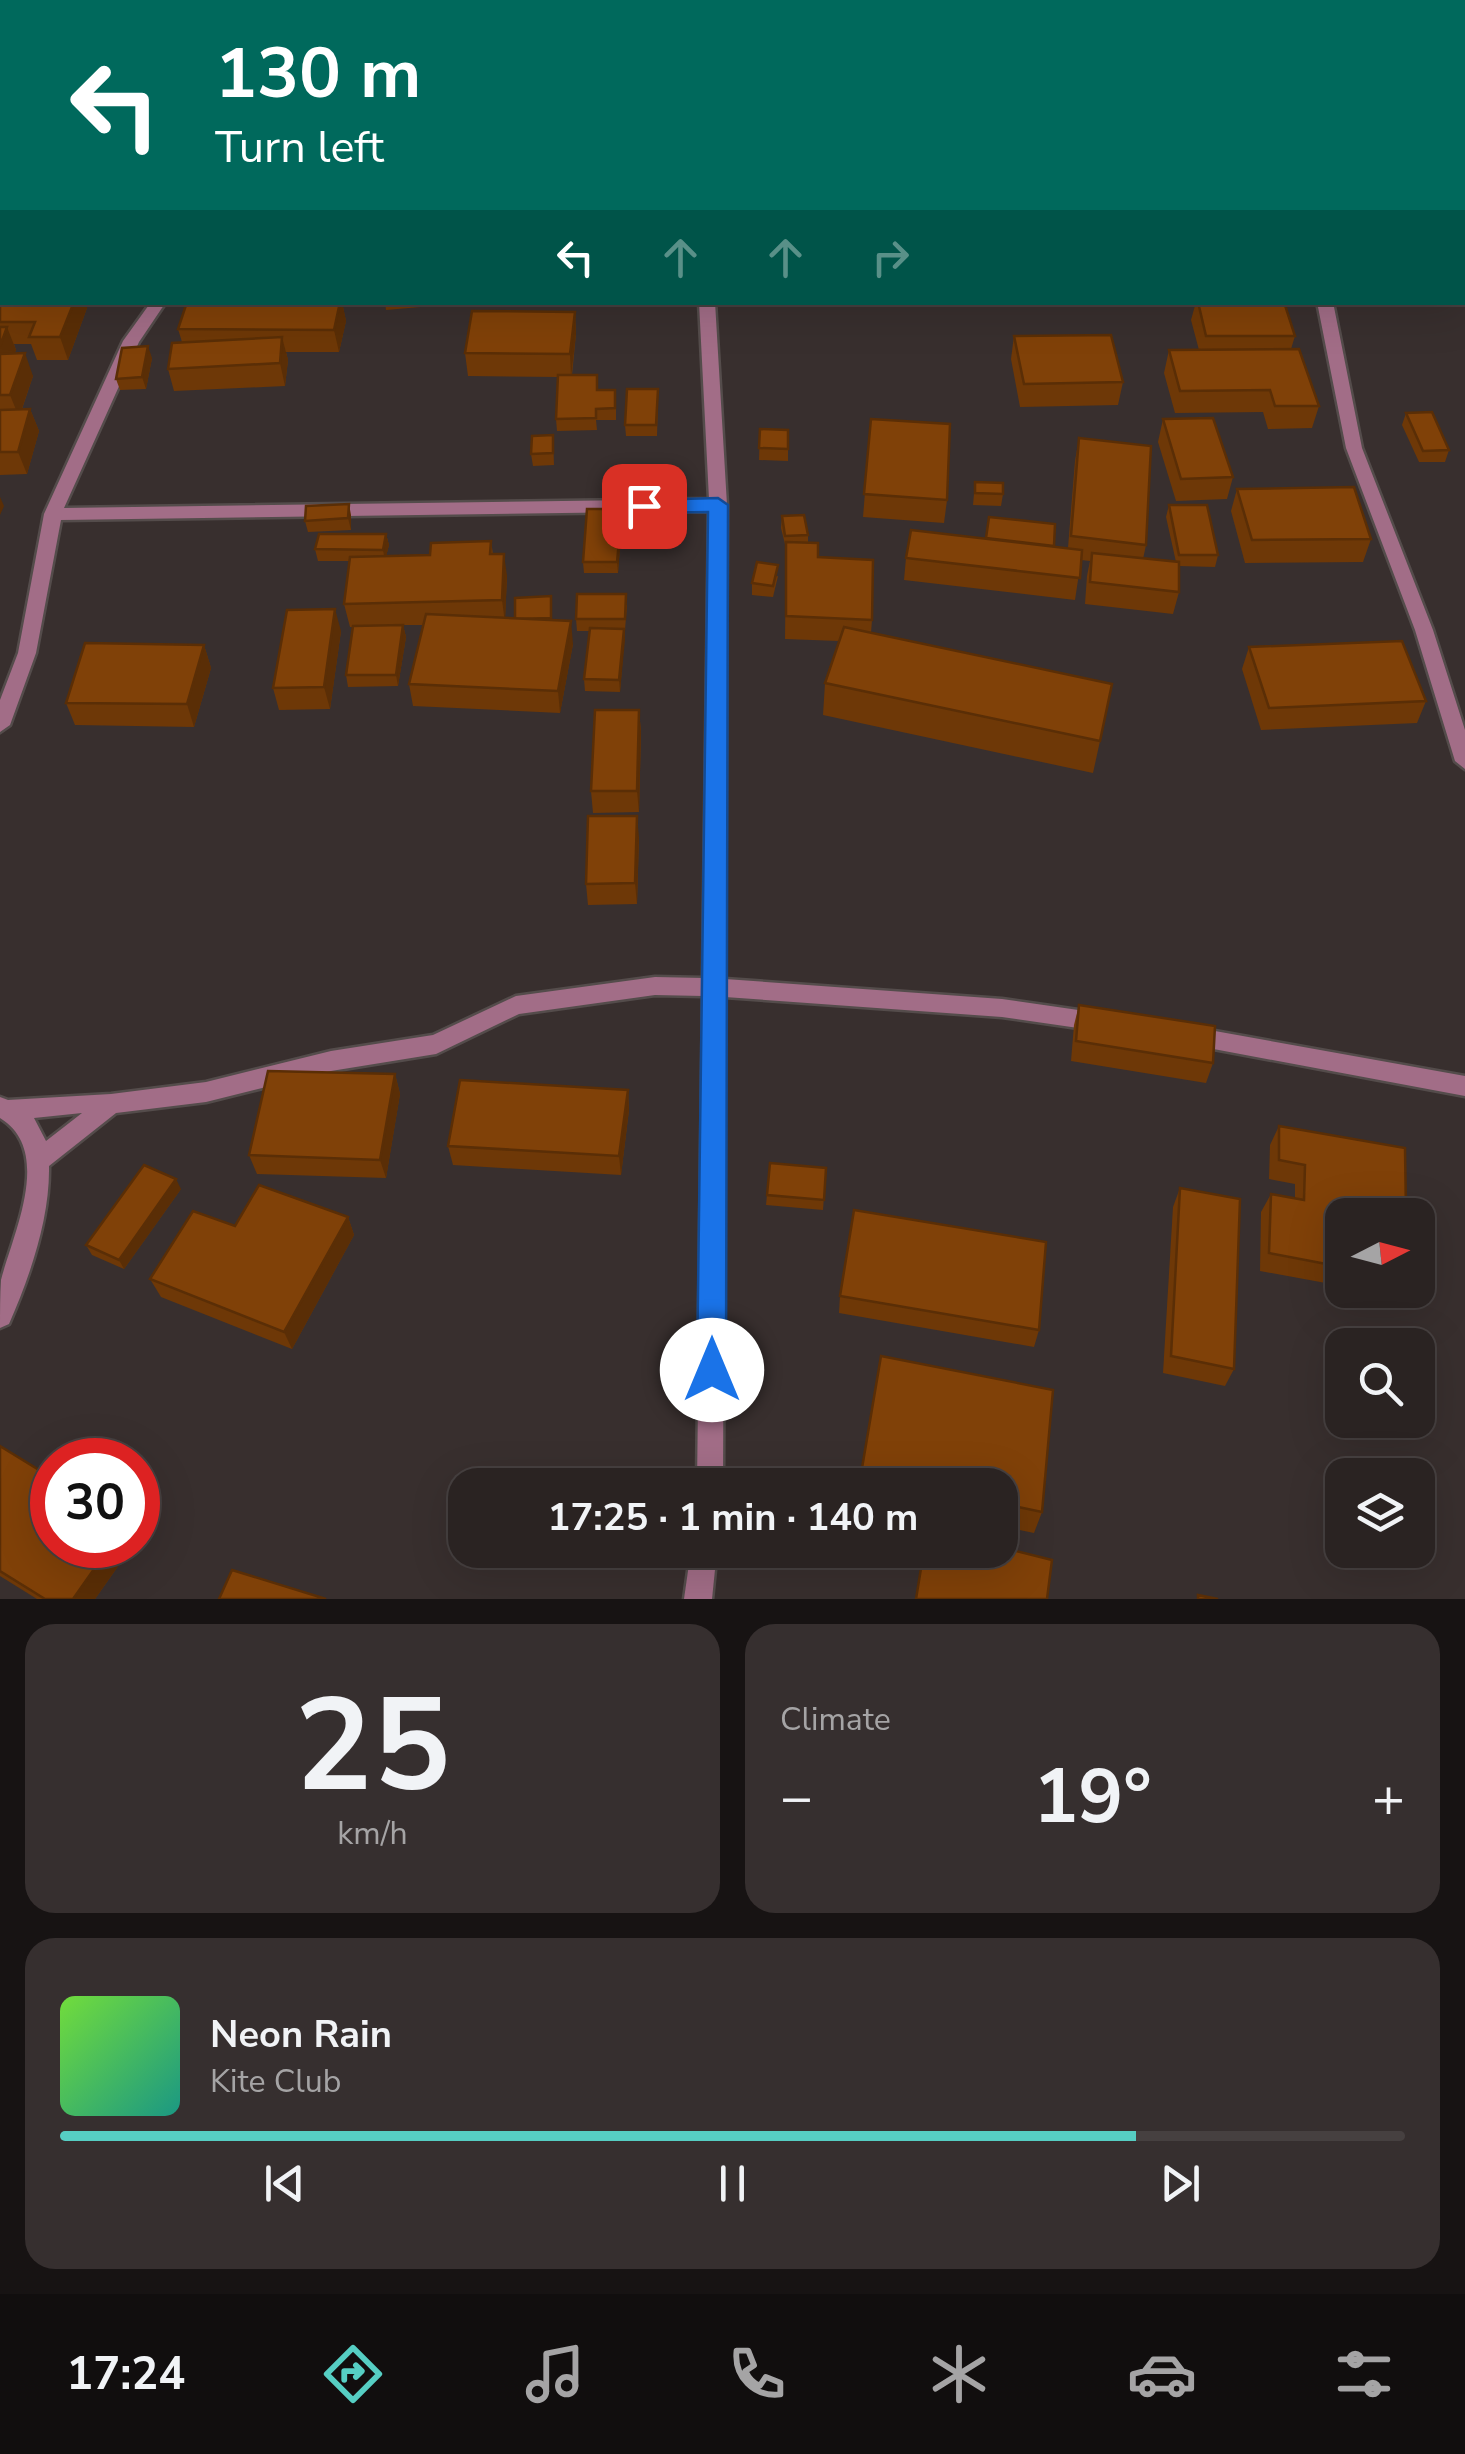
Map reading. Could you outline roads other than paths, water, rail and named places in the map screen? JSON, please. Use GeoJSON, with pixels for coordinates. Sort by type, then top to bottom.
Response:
{"type":"FeatureCollection","features":[{"type":"Feature","properties":{"kind":"street"},"geometry":{"type":"LineString","coordinates":[[0,725],[26,652],[53,514],[131,341],[157,305]]}},
{"type":"Feature","properties":{"kind":"street"},"geometry":{"type":"LineString","coordinates":[[707,305],[718,505],[710,1468]]}},
{"type":"Feature","properties":{"kind":"street"},"geometry":{"type":"LineString","coordinates":[[1325,305],[1354,448],[1424,630],[1465,761]]}},
{"type":"Feature","properties":{"kind":"street"},"geometry":{"type":"LineString","coordinates":[[53,514],[718,505]]}},
{"type":"Feature","properties":{"kind":"street"},"geometry":{"type":"LineString","coordinates":[[4,1108],[111,1104],[206,1092],[331,1061],[436,1044],[516,1005],[655,986],[1002,1008],[1116,1024]]}},
{"type":"Feature","properties":{"kind":"street"},"geometry":{"type":"LineString","coordinates":[[1172,1033],[1465,1086]]}},
{"type":"Feature","properties":{"kind":"street"},"geometry":{"type":"LineString","coordinates":[[39,1160],[111,1104]]}},
{"type":"Feature","properties":{"kind":"street"},"geometry":{"type":"LineString","coordinates":[[0,1316],[24,1255],[39,1160],[33,1133],[4,1108]]}},
{"type":"Feature","properties":{"kind":"street"},"geometry":{"type":"LineString","coordinates":[[698,1599],[702,1568]]}}]}
